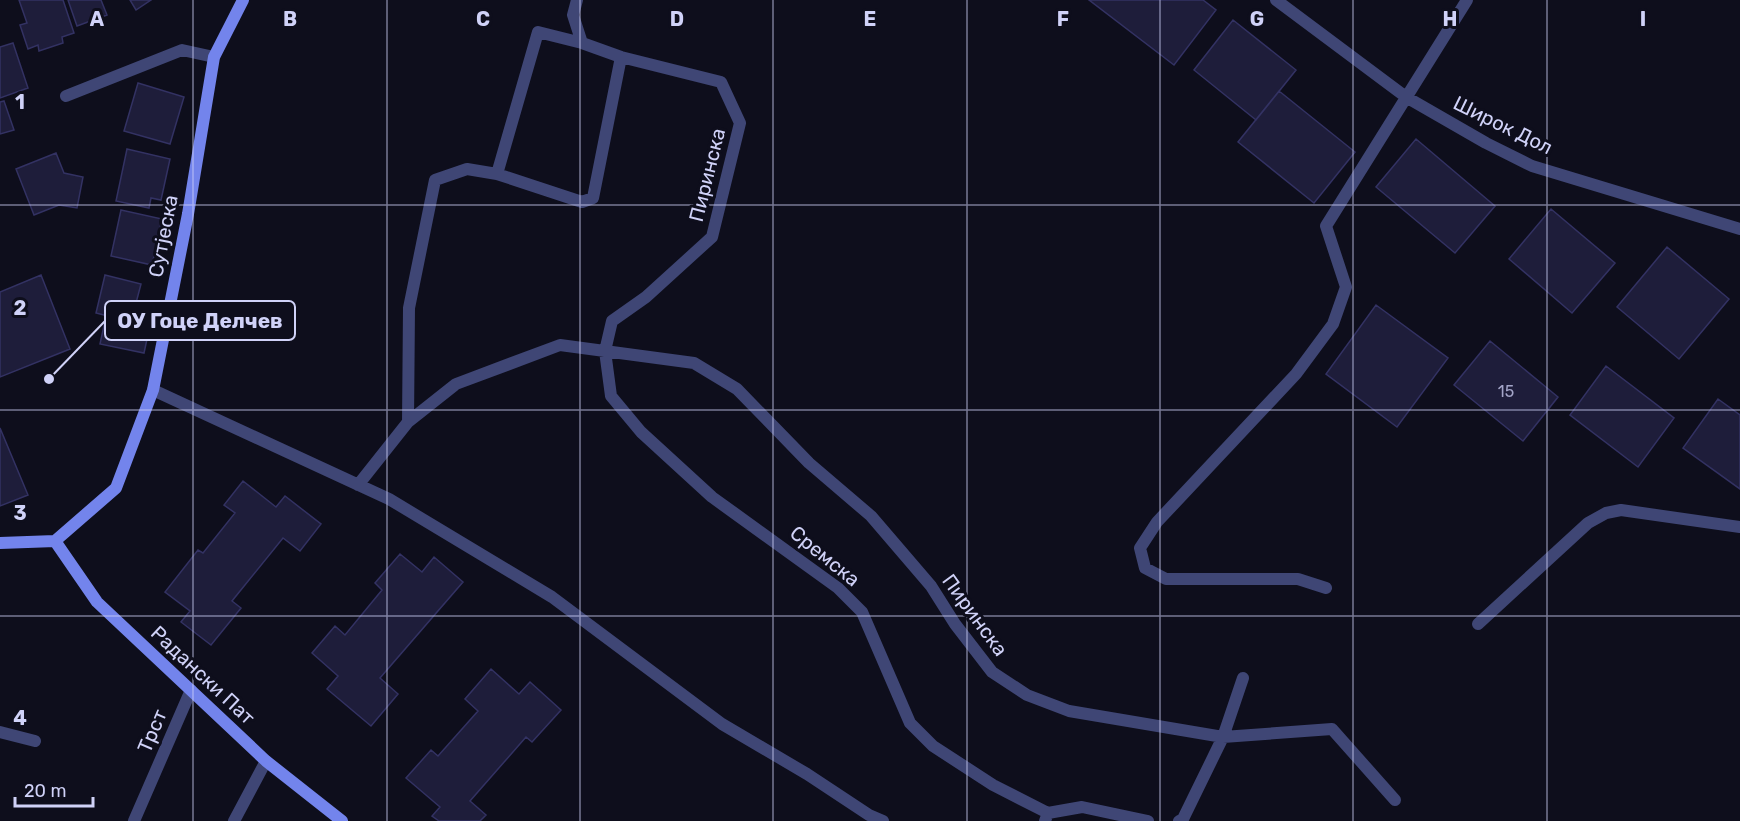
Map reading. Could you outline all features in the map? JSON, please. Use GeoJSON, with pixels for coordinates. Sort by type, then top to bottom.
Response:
{"type":"FeatureCollection","features":[{"type":"Feature","properties":{"kind":"street","name":"Сутјеска"},"geometry":{"type":"LineString","coordinates":[[55,541],[116,488],[153,390],[188,214],[214,57],[243,0]]}},
{"type":"Feature","properties":{"kind":"street"},"geometry":{"type":"LineString","coordinates":[[577,0],[573,15],[582,43]]}},
{"type":"Feature","properties":{"kind":"street","name":"Широк Дол"},"geometry":{"type":"LineString","coordinates":[[1276,0],[1406,97],[1486,143],[1532,166],[1740,229]]}},
{"type":"Feature","properties":{"kind":"street"},"geometry":{"type":"LineString","coordinates":[[1326,588],[1298,579],[1166,579],[1145,568],[1140,548],[1157,522],[1296,374],[1333,324],[1346,287],[1326,225],[1467,0]]}},
{"type":"Feature","properties":{"kind":"street","name":"Пиринска"},"geometry":{"type":"LineString","coordinates":[[497,174],[538,32],[582,43],[621,57],[721,81],[740,123],[712,237],[646,297],[612,321],[605,351]]}},
{"type":"Feature","properties":{"kind":"street"},"geometry":{"type":"LineString","coordinates":[[66,96],[182,50],[214,57]]}},
{"type":"Feature","properties":{"kind":"street"},"geometry":{"type":"LineString","coordinates":[[408,422],[409,308],[435,180],[467,169],[497,174],[582,202],[593,198],[621,57]]}},
{"type":"Feature","properties":{"kind":"street","name":"Пиринска"},"geometry":{"type":"LineString","coordinates":[[358,485],[408,422],[456,384],[560,345],[694,363],[736,389],[809,463],[871,516],[931,586],[955,624],[992,672],[1027,695],[1069,711],[1223,736],[1332,729],[1395,800]]}},
{"type":"Feature","properties":{"kind":"street","name":"Сремска"},"geometry":{"type":"LineString","coordinates":[[605,351],[611,396],[641,432],[712,497],[838,588],[862,612],[910,723],[933,746],[1046,817]]}},
{"type":"Feature","properties":{"kind":"street"},"geometry":{"type":"LineString","coordinates":[[153,390],[389,499],[552,597],[722,724],[807,774],[869,815],[883,821]]}},
{"type":"Feature","properties":{"kind":"street"},"geometry":{"type":"LineString","coordinates":[[1478,624],[1588,523],[1606,513],[1621,510],[1740,527]]}},
{"type":"Feature","properties":{"kind":"street"},"geometry":{"type":"LineString","coordinates":[[0,543],[55,541]]}},
{"type":"Feature","properties":{"kind":"street","name":"Радански Пат"},"geometry":{"type":"LineString","coordinates":[[55,541],[97,602],[266,761],[342,821]]}},
{"type":"Feature","properties":{"kind":"street"},"geometry":{"type":"LineString","coordinates":[[1179,821],[1183,819],[1223,736],[1243,678]]}},
{"type":"Feature","properties":{"kind":"street","name":"Трст"},"geometry":{"type":"LineString","coordinates":[[134,821],[191,690]]}},
{"type":"Feature","properties":{"kind":"street"},"geometry":{"type":"LineString","coordinates":[[0,732],[35,741]]}},
{"type":"Feature","properties":{"kind":"street"},"geometry":{"type":"LineString","coordinates":[[234,821],[266,761]]}},
{"type":"Feature","properties":{"kind":"street"},"geometry":{"type":"LineString","coordinates":[[1046,817],[1082,807],[1148,821]]}},
{"type":"Feature","properties":{"kind":"building"},"geometry":{"type":"Polygon","coordinates":[[[19,0],[63,0],[74,33],[62,37],[63,43],[39,51],[38,45],[28,49],[20,25],[27,23],[19,0]]]}},
{"type":"Feature","properties":{"kind":"building"},"geometry":{"type":"Polygon","coordinates":[[[68,0],[101,0],[107,15],[77,26],[68,0]]]}},
{"type":"Feature","properties":{"kind":"building"},"geometry":{"type":"Polygon","coordinates":[[[130,0],[151,0],[136,10],[130,0]]]}},
{"type":"Feature","properties":{"kind":"building"},"geometry":{"type":"Polygon","coordinates":[[[1089,0],[1203,0],[1216,10],[1174,65],[1089,0]]]}},
{"type":"Feature","properties":{"kind":"building"},"geometry":{"type":"Polygon","coordinates":[[[1233,20],[1296,70],[1256,120],[1194,70],[1233,20]]]}},
{"type":"Feature","properties":{"kind":"building"},"geometry":{"type":"Polygon","coordinates":[[[13,43],[28,88],[0,98],[0,47],[13,43]]]}},
{"type":"Feature","properties":{"kind":"building"},"geometry":{"type":"Polygon","coordinates":[[[138,83],[184,97],[170,144],[124,131],[138,83]]]}},
{"type":"Feature","properties":{"kind":"building"},"geometry":{"type":"Polygon","coordinates":[[[1279,91],[1355,152],[1314,203],[1238,142],[1279,91]]]}},
{"type":"Feature","properties":{"kind":"building"},"geometry":{"type":"Polygon","coordinates":[[[4,101],[14,130],[0,134],[0,102],[4,101]]]}},
{"type":"Feature","properties":{"kind":"building"},"geometry":{"type":"Polygon","coordinates":[[[1416,139],[1495,206],[1455,253],[1376,187],[1416,139]]]}},
{"type":"Feature","properties":{"kind":"building"},"geometry":{"type":"Polygon","coordinates":[[[127,149],[170,159],[161,200],[151,198],[149,208],[116,201],[127,149]]]}},
{"type":"Feature","properties":{"kind":"building"},"geometry":{"type":"Polygon","coordinates":[[[56,153],[64,173],[83,177],[77,208],[59,205],[34,215],[16,169],[56,153]]]}},
{"type":"Feature","properties":{"kind":"building"},"geometry":{"type":"Polygon","coordinates":[[[1551,209],[1615,263],[1572,313],[1509,259],[1551,209]]]}},
{"type":"Feature","properties":{"kind":"building"},"geometry":{"type":"Polygon","coordinates":[[[121,210],[162,219],[152,265],[111,256],[121,210]]]}},
{"type":"Feature","properties":{"kind":"building"},"geometry":{"type":"Polygon","coordinates":[[[1667,247],[1729,299],[1679,359],[1617,307],[1667,247]]]}},
{"type":"Feature","properties":{"kind":"building"},"geometry":{"type":"Polygon","coordinates":[[[41,275],[70,349],[0,377],[0,292],[41,275]]]}},
{"type":"Feature","properties":{"kind":"building"},"geometry":{"type":"Polygon","coordinates":[[[105,275],[141,284],[131,322],[96,313],[105,275]]]}},
{"type":"Feature","properties":{"kind":"building"},"geometry":{"type":"Polygon","coordinates":[[[1376,305],[1448,358],[1397,427],[1326,374],[1376,305]]]}},
{"type":"Feature","properties":{"kind":"building"},"geometry":{"type":"Polygon","coordinates":[[[105,321],[149,330],[144,353],[100,344],[105,321]]]}},
{"type":"Feature","properties":{"kind":"building"},"geometry":{"type":"Polygon","coordinates":[[[1490,341],[1558,397],[1523,441],[1454,385],[1490,341]]]}},
{"type":"Feature","properties":{"kind":"building"},"geometry":{"type":"Polygon","coordinates":[[[1606,366],[1674,418],[1638,467],[1570,415],[1606,366]]]}},
{"type":"Feature","properties":{"kind":"building"},"geometry":{"type":"Polygon","coordinates":[[[1718,399],[1740,415],[1740,489],[1683,448],[1718,399]]]}},
{"type":"Feature","properties":{"kind":"building"},"geometry":{"type":"Polygon","coordinates":[[[0,428],[28,495],[0,506],[0,428]]]}},
{"type":"Feature","properties":{"kind":"building"},"geometry":{"type":"Polygon","coordinates":[[[243,481],[276,507],[285,496],[321,524],[300,551],[283,538],[232,601],[241,608],[211,645],[181,622],[190,611],[165,592],[198,550],[203,553],[235,513],[224,505],[243,481]]]}},
{"type":"Feature","properties":{"kind":"building"},"geometry":{"type":"Polygon","coordinates":[[[400,554],[422,572],[434,557],[463,582],[380,678],[398,694],[371,726],[327,689],[338,676],[312,653],[335,626],[345,635],[382,590],[375,583],[400,554]]]}},
{"type":"Feature","properties":{"kind":"building"},"geometry":{"type":"Polygon","coordinates":[[[491,669],[519,694],[530,682],[561,710],[532,742],[526,737],[470,801],[486,815],[480,821],[439,821],[432,816],[440,807],[406,778],[431,750],[438,756],[478,711],[465,699],[491,669]]]}},
{"type":"Feature","properties":{"kind":"place","name":"ОУ Гоце Делчев"},"geometry":{"type":"Point","coordinates":[49,379]}}]}
